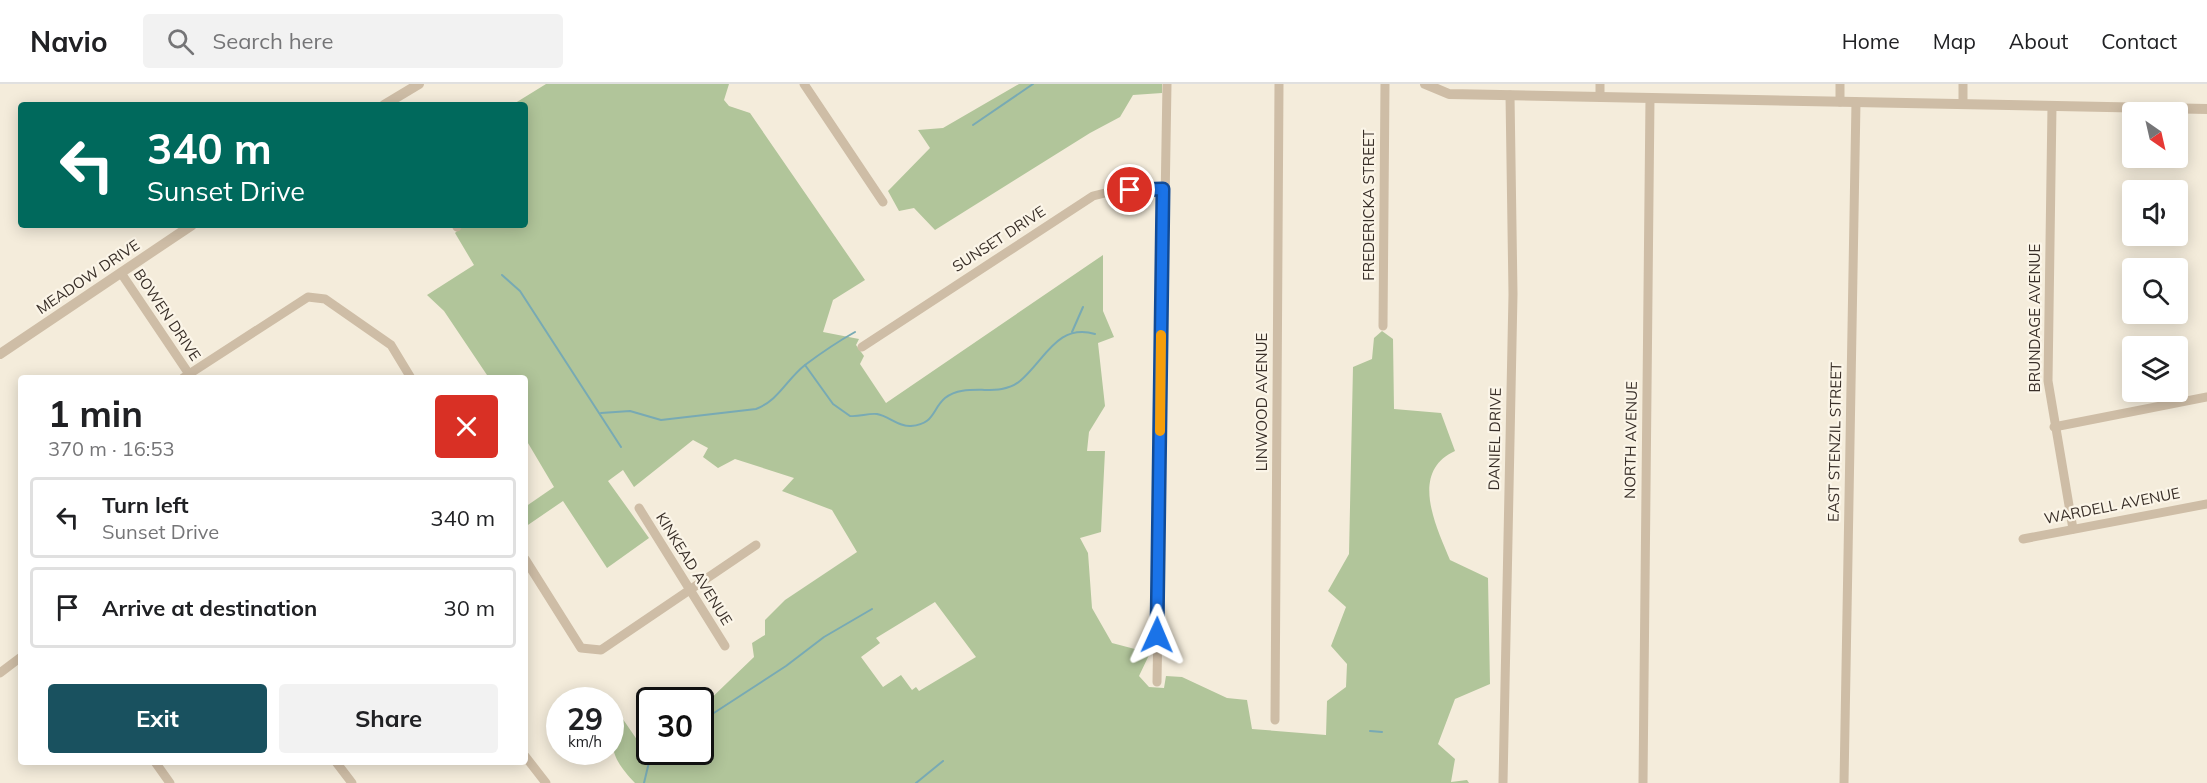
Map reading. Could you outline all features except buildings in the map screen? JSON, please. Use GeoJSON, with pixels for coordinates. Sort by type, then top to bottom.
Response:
{"type":"FeatureCollection","features":[{"type":"Feature","properties":{"kind":"street"},"geometry":{"type":"LineString","coordinates":[[389,102],[419,84]]}},
{"type":"Feature","properties":{"kind":"street"},"geometry":{"type":"LineString","coordinates":[[804,84],[883,202]]}},
{"type":"Feature","properties":{"kind":"street"},"geometry":{"type":"LineString","coordinates":[[1156,681],[1163,189],[1167,84]]}},
{"type":"Feature","properties":{"kind":"street","name":"LINWOOD AVENUE"},"geometry":{"type":"LineString","coordinates":[[1275,720],[1280,84]]}},
{"type":"Feature","properties":{"kind":"street","name":"FREDERICKA STREET"},"geometry":{"type":"LineString","coordinates":[[1383,326],[1385,84]]}},
{"type":"Feature","properties":{"kind":"street"},"geometry":{"type":"LineString","coordinates":[[1425,84],[1449,94],[1492,89],[1510,95],[2207,109]]}},
{"type":"Feature","properties":{"kind":"street"},"geometry":{"type":"LineString","coordinates":[[1600,84],[1600,97]]}},
{"type":"Feature","properties":{"kind":"street"},"geometry":{"type":"LineString","coordinates":[[1840,84],[1840,102]]}},
{"type":"Feature","properties":{"kind":"street"},"geometry":{"type":"LineString","coordinates":[[1963,84],[1963,104]]}},
{"type":"Feature","properties":{"kind":"street","name":"DANIEL DRIVE"},"geometry":{"type":"LineString","coordinates":[[1503,783],[1513,294],[1510,95]]}},
{"type":"Feature","properties":{"kind":"street","name":"NORTH AVENUE"},"geometry":{"type":"LineString","coordinates":[[1643,783],[1650,98]]}},
{"type":"Feature","properties":{"kind":"street","name":"EAST STENZIL STREET"},"geometry":{"type":"LineString","coordinates":[[1844,783],[1856,102]]}},
{"type":"Feature","properties":{"kind":"street","name":"BRUNDAGE AVENUE"},"geometry":{"type":"LineString","coordinates":[[2052,106],[2048,381],[2054,428],[2073,529]]}},
{"type":"Feature","properties":{"kind":"street","name":"SUNSET DRIVE"},"geometry":{"type":"LineString","coordinates":[[862,347],[1093,196],[1113,191],[1163,189]]}},
{"type":"Feature","properties":{"kind":"street","name":"MEADOW DRIVE"},"geometry":{"type":"LineString","coordinates":[[0,354],[188,228]]}},
{"type":"Feature","properties":{"kind":"street","name":"BOWEN DRIVE"},"geometry":{"type":"LineString","coordinates":[[121,273],[185,375]]}},
{"type":"Feature","properties":{"kind":"street"},"geometry":{"type":"LineString","coordinates":[[188,375],[308,297],[325,299],[391,345],[408,375]]}},
{"type":"Feature","properties":{"kind":"street"},"geometry":{"type":"LineString","coordinates":[[2054,428],[2207,397]]}},
{"type":"Feature","properties":{"kind":"street","name":"WARDELL AVENUE"},"geometry":{"type":"LineString","coordinates":[[2023,539],[2207,504]]}},
{"type":"Feature","properties":{"kind":"street","name":"KINKEAD AVENUE"},"geometry":{"type":"LineString","coordinates":[[639,508],[725,646]]}},
{"type":"Feature","properties":{"kind":"street"},"geometry":{"type":"LineString","coordinates":[[528,564],[581,648],[601,650],[756,545]]}},
{"type":"Feature","properties":{"kind":"street"},"geometry":{"type":"LineString","coordinates":[[0,673],[18,659]]}},
{"type":"Feature","properties":{"kind":"street"},"geometry":{"type":"LineString","coordinates":[[528,760],[546,783]]}},
{"type":"Feature","properties":{"kind":"street"},"geometry":{"type":"LineString","coordinates":[[157,765],[170,783]]}},
{"type":"Feature","properties":{"kind":"street"},"geometry":{"type":"LineString","coordinates":[[338,765],[352,783]]}},
{"type":"Feature","properties":{"kind":"green space"},"geometry":{"type":"Polygon","coordinates":[[[546,84],[729,84],[724,100],[729,106],[750,113],[865,280],[833,300],[823,332],[859,339],[856,345],[864,356],[860,364],[886,403],[1103,255],[1103,311],[1114,337],[1098,343],[1105,406],[1089,432],[1087,451],[1105,451],[1101,532],[1080,538],[1088,553],[1092,608],[1112,643],[1150,653],[1139,676],[1149,687],[1164,688],[1166,676],[1182,677],[1227,698],[1247,700],[1252,729],[1326,735],[1327,701],[1346,687],[1347,664],[1331,646],[1346,607],[1328,591],[1349,554],[1353,367],[1372,359],[1374,338],[1382,331],[1393,339],[1394,409],[1441,413],[1455,451],[1441,460],[1433,472],[1430,486],[1433,516],[1450,560],[1488,578],[1490,684],[1455,699],[1438,744],[1455,759],[1451,782],[1467,780],[1469,783],[635,783],[621,765],[624,765],[624,721],[636,738],[636,765],[714,765],[714,695],[754,657],[752,643],[765,635],[765,620],[785,600],[857,552],[832,510],[782,491],[794,478],[735,459],[718,468],[703,457],[708,448],[693,440],[634,487],[623,470],[608,481],[649,538],[607,568],[563,501],[528,525],[528,505],[554,487],[528,443],[528,375],[487,375],[444,311],[427,295],[474,265],[455,233],[460,228],[528,228],[528,102],[517,102],[546,84]],[[935,602],[876,638],[880,643],[861,657],[883,687],[901,675],[912,690],[916,687],[919,691],[976,657],[935,602]]]}},
{"type":"Feature","properties":{"kind":"green space"},"geometry":{"type":"Polygon","coordinates":[[[1019,84],[1162,84],[1162,93],[1133,95],[1120,117],[1090,133],[935,230],[914,208],[899,211],[888,191],[930,148],[918,130],[943,128],[1019,84]]]}},
{"type":"Feature","properties":{"kind":"waterway"},"geometry":{"type":"LineString","coordinates":[[973,125],[1033,84]]}},
{"type":"Feature","properties":{"kind":"waterway"},"geometry":{"type":"LineString","coordinates":[[502,275],[520,291],[621,447]]}},
{"type":"Feature","properties":{"kind":"waterway"},"geometry":{"type":"LineString","coordinates":[[1072,332],[1083,307]]}},
{"type":"Feature","properties":{"kind":"waterway"},"geometry":{"type":"LineString","coordinates":[[601,413],[630,411],[661,420],[756,409],[777,395],[805,365],[855,332]]}},
{"type":"Feature","properties":{"kind":"waterway"},"geometry":{"type":"LineString","coordinates":[[805,365],[833,404],[850,416],[877,414],[902,425],[911,426],[919,425],[929,419],[941,402],[954,393],[1002,389],[1020,381],[1061,338],[1082,332],[1095,334]]}},
{"type":"Feature","properties":{"kind":"waterway"},"geometry":{"type":"LineString","coordinates":[[714,713],[786,666],[824,637],[872,609]]}},
{"type":"Feature","properties":{"kind":"waterway"},"geometry":{"type":"LineString","coordinates":[[1370,731],[1382,732]]}},
{"type":"Feature","properties":{"kind":"waterway"},"geometry":{"type":"LineString","coordinates":[[916,783],[943,761]]}},
{"type":"Feature","properties":{"kind":"waterway"},"geometry":{"type":"LineString","coordinates":[[644,783],[648,765]]}},
{"type":"Feature","properties":{"kind":"slow traffic"},"geometry":{"type":"LineString","coordinates":[[1160,431],[1161,335]]}},
{"type":"Feature","properties":{"kind":"route"},"geometry":{"type":"LineString","coordinates":[[1130,190],[1163,189],[1157,635]]}}]}
